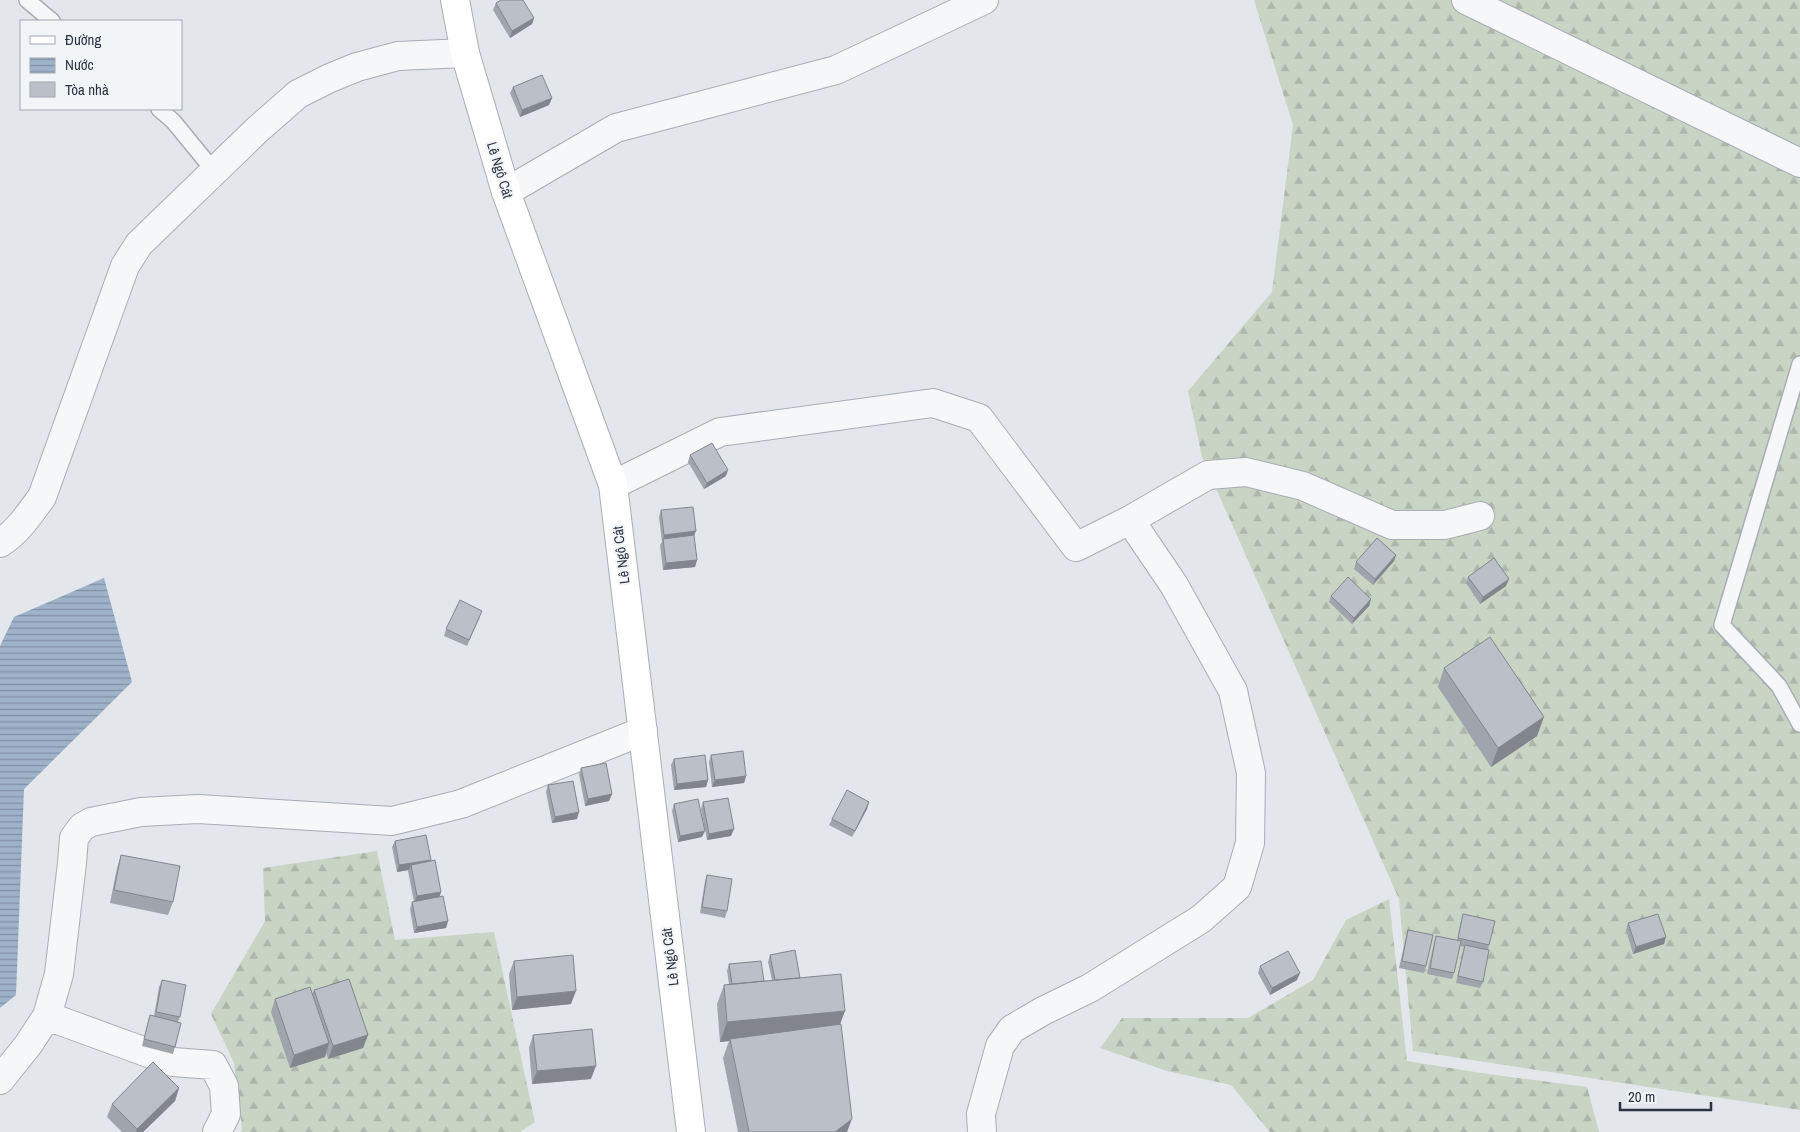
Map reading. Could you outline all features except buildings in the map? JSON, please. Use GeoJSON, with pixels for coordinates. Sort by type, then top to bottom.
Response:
{"type":"FeatureCollection","features":[{"type":"Feature","properties":{"kind":"street","name":"Lê Ngô Cát"},"geometry":{"type":"LineString","coordinates":[[454,0],[465,54],[506,192],[613,485],[691,1132]]}},
{"type":"Feature","properties":{"kind":"street"},"geometry":{"type":"LineString","coordinates":[[506,192],[616,128],[836,70],[984,0]]}},
{"type":"Feature","properties":{"kind":"street"},"geometry":{"type":"LineString","coordinates":[[1466,0],[1800,164]]}},
{"type":"Feature","properties":{"kind":"street"},"geometry":{"type":"LineString","coordinates":[[0,543],[27,518],[42,497],[124,266],[139,244],[214,171],[298,94],[357,66],[398,56],[465,54]]}},
{"type":"Feature","properties":{"kind":"street"},"geometry":{"type":"LineString","coordinates":[[613,485],[720,432],[933,403],[979,418],[1076,547],[1130,520],[1208,475],[1246,472],[1302,486],[1392,525],[1445,525],[1480,516]]}},
{"type":"Feature","properties":{"kind":"street"},"geometry":{"type":"LineString","coordinates":[[982,1132],[981,1114],[1000,1046],[1012,1029],[1043,1011],[1090,988],[1201,919],[1237,887],[1250,843],[1251,773],[1233,691],[1174,584],[1130,520]]}},
{"type":"Feature","properties":{"kind":"street"},"geometry":{"type":"LineString","coordinates":[[0,1080],[28,1045],[47,1016],[59,974],[74,838],[82,827],[91,822],[141,812],[198,809],[392,820],[460,804],[642,731]]}},
{"type":"Feature","properties":{"kind":"street"},"geometry":{"type":"LineString","coordinates":[[47,1016],[173,1062],[213,1065],[224,1086],[226,1114],[217,1132]]}},
{"type":"Feature","properties":{"kind":"lane"},"geometry":{"type":"LineString","coordinates":[[28,0],[51,20]]}},
{"type":"Feature","properties":{"kind":"lane"},"geometry":{"type":"LineString","coordinates":[[160,110],[173,121],[214,171]]}},
{"type":"Feature","properties":{"kind":"lane"},"geometry":{"type":"LineString","coordinates":[[1800,364],[1722,625],[1779,686],[1800,724]]}},
{"type":"Feature","properties":{"kind":"green space"},"geometry":{"type":"Polygon","coordinates":[[[1254,0],[1800,0],[1800,1110],[1413,1051],[1399,899],[1202,457],[1188,391],[1272,292],[1293,125],[1254,0]]]}},
{"type":"Feature","properties":{"kind":"green space"},"geometry":{"type":"Polygon","coordinates":[[[377,851],[395,940],[494,932],[535,1122],[520,1132],[241,1132],[234,1063],[211,1014],[265,921],[263,868],[377,851]]]}},
{"type":"Feature","properties":{"kind":"green space"},"geometry":{"type":"Polygon","coordinates":[[[1389,899],[1407,1061],[1587,1087],[1599,1132],[1270,1132],[1231,1085],[1167,1071],[1100,1048],[1122,1018],[1248,1018],[1313,980],[1346,920],[1389,899]]]}},
{"type":"Feature","properties":{"kind":"water"},"geometry":{"type":"Polygon","coordinates":[[[104,578],[132,682],[24,789],[16,995],[0,1008],[0,646],[14,617],[104,578]]]}}]}
